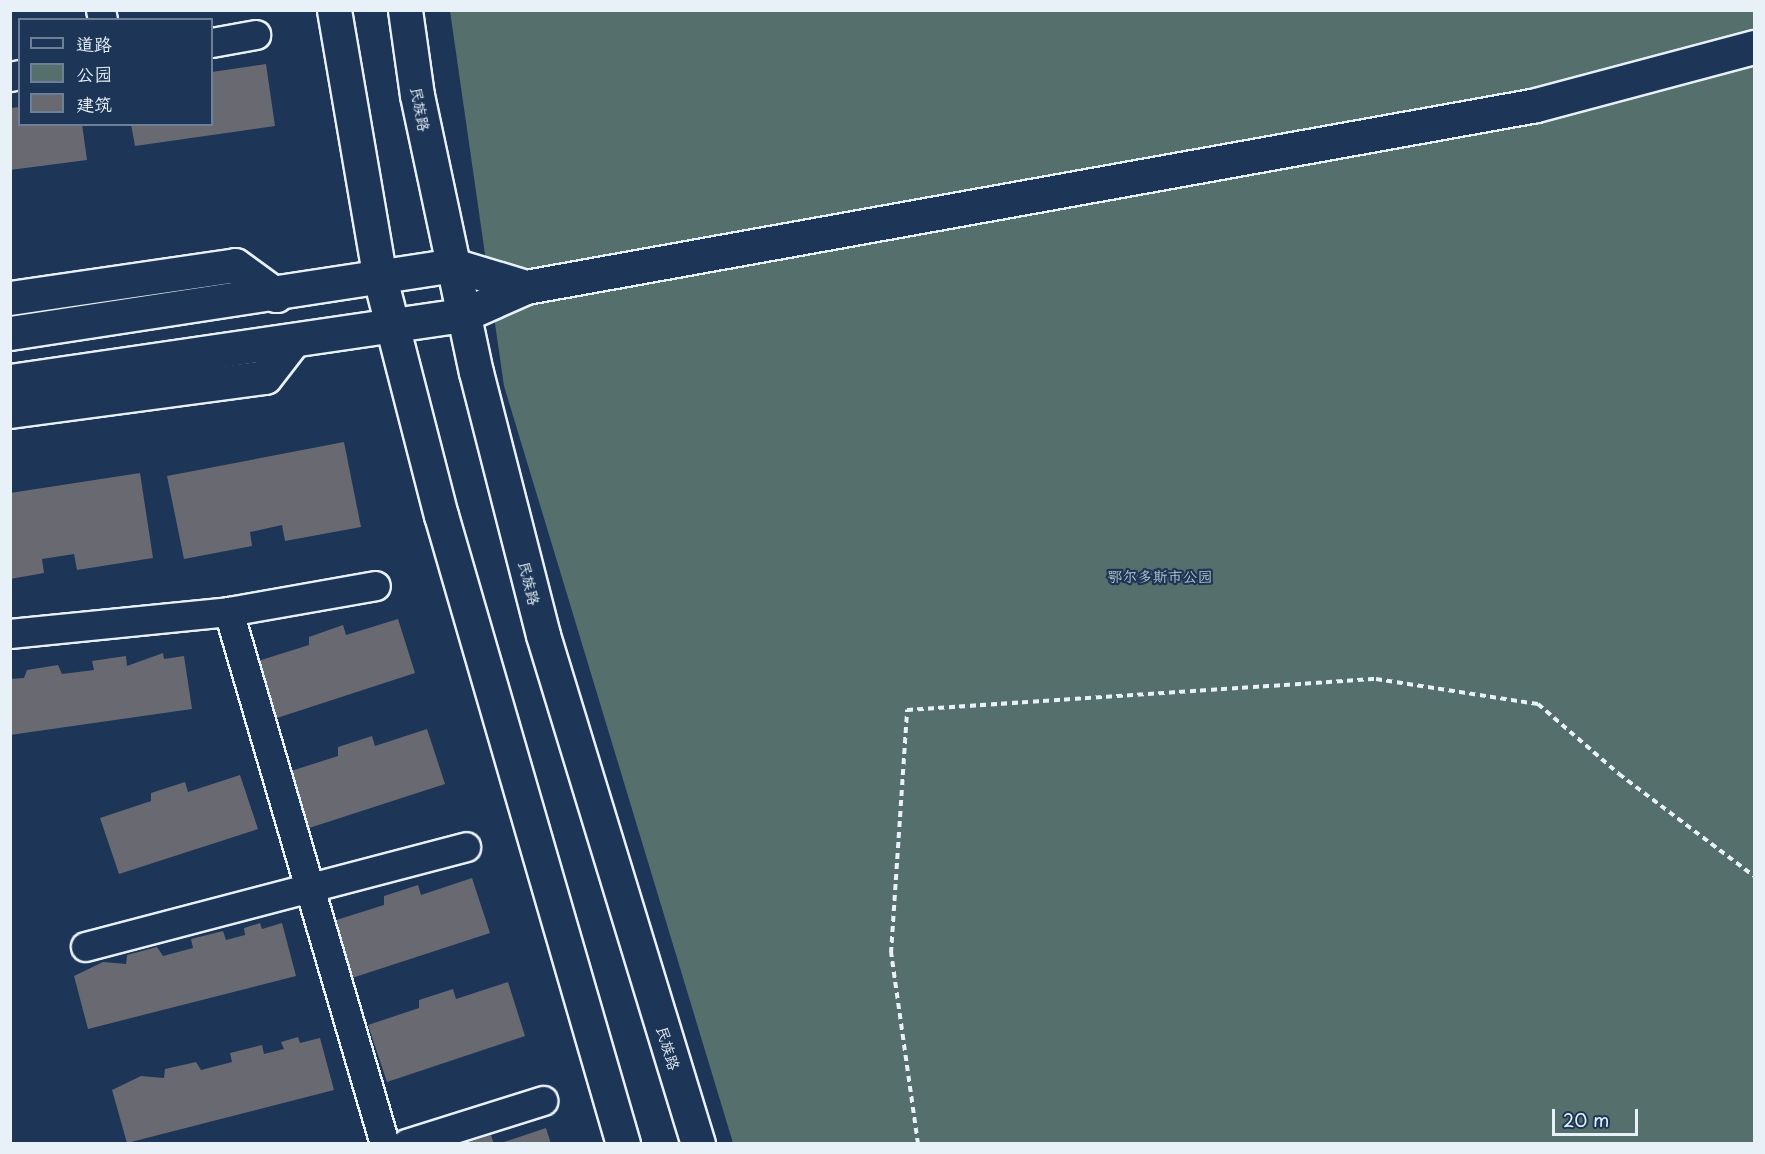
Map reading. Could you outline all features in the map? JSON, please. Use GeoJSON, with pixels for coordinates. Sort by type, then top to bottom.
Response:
{"type":"FeatureCollection","features":[{"type":"Feature","properties":{"kind":"street"},"geometry":{"type":"LineString","coordinates":[[334,10],[380,278],[392,326],[441,515],[623,1143]]}},
{"type":"Feature","properties":{"kind":"street","name":"民族路"},"geometry":{"type":"LineString","coordinates":[[405,10],[463,315],[543,635],[698,1143]]}},
{"type":"Feature","properties":{"kind":"street"},"geometry":{"type":"LineString","coordinates":[[213,43],[256,35]]}},
{"type":"Feature","properties":{"kind":"street"},"geometry":{"type":"LineString","coordinates":[[10,381],[292,342],[463,315],[526,287],[1536,105],[1755,47]]}},
{"type":"Feature","properties":{"kind":"street"},"geometry":{"type":"LineString","coordinates":[[10,333],[276,295],[453,265],[526,287]]}},
{"type":"Feature","properties":{"kind":"street"},"geometry":{"type":"LineString","coordinates":[[10,298],[235,266],[276,295]]}},
{"type":"Feature","properties":{"kind":"street"},"geometry":{"type":"LineString","coordinates":[[10,411],[265,376],[292,342]]}},
{"type":"Feature","properties":{"kind":"street"},"geometry":{"type":"LineString","coordinates":[[10,634],[229,612],[376,586]]}},
{"type":"Feature","properties":{"kind":"street"},"geometry":{"type":"LineString","coordinates":[[229,612],[385,1143]]}},
{"type":"Feature","properties":{"kind":"street"},"geometry":{"type":"LineString","coordinates":[[86,947],[466,847]]}},
{"type":"Feature","properties":{"kind":"street"},"geometry":{"type":"LineString","coordinates":[[407,1143],[543,1101]]}},
{"type":"Feature","properties":{"kind":"path"},"geometry":{"type":"LineString","coordinates":[[918,1143],[891,952],[907,710],[1376,679],[1538,704],[1619,774],[1755,876]]}},
{"type":"Feature","properties":{"kind":"green space","name":"鄂尔多斯市公园"},"geometry":{"type":"Polygon","coordinates":[[[450,11],[1754,11],[1754,1143],[733,1143],[504,386],[450,11]]]}},
{"type":"Feature","properties":{"kind":"building"},"geometry":{"type":"Polygon","coordinates":[[[266,64],[275,126],[135,146],[131,126],[213,126],[213,72],[266,64]]]}},
{"type":"Feature","properties":{"kind":"building"},"geometry":{"type":"Polygon","coordinates":[[[18,107],[18,126],[82,126],[87,160],[10,170],[10,108],[18,107]]]}},
{"type":"Feature","properties":{"kind":"building"},"geometry":{"type":"Polygon","coordinates":[[[344,442],[361,527],[285,541],[282,525],[250,532],[252,546],[184,559],[167,476],[344,442]]]}},
{"type":"Feature","properties":{"kind":"building"},"geometry":{"type":"Polygon","coordinates":[[[140,473],[153,558],[77,570],[74,554],[42,559],[44,573],[10,579],[10,493],[140,473]]]}},
{"type":"Feature","properties":{"kind":"building"},"geometry":{"type":"Polygon","coordinates":[[[398,619],[415,673],[277,718],[258,661],[309,645],[309,637],[343,625],[346,635],[398,619]]]}},
{"type":"Feature","properties":{"kind":"building"},"geometry":{"type":"Polygon","coordinates":[[[163,653],[164,659],[184,656],[192,709],[10,735],[10,679],[24,678],[27,670],[58,665],[62,674],[94,670],[92,661],[126,656],[127,666],[163,653]]]}},
{"type":"Feature","properties":{"kind":"building"},"geometry":{"type":"Polygon","coordinates":[[[427,729],[445,784],[306,829],[288,772],[338,756],[338,747],[372,736],[375,746],[427,729]]]}},
{"type":"Feature","properties":{"kind":"building"},"geometry":{"type":"Polygon","coordinates":[[[240,775],[258,829],[119,874],[100,818],[151,801],[151,793],[185,782],[188,792],[240,775]]]}},
{"type":"Feature","properties":{"kind":"building"},"geometry":{"type":"Polygon","coordinates":[[[472,878],[490,933],[352,978],[333,921],[384,905],[384,896],[418,885],[421,895],[472,878]]]}},
{"type":"Feature","properties":{"kind":"building"},"geometry":{"type":"Polygon","coordinates":[[[260,923],[262,929],[282,923],[296,976],[88,1029],[74,976],[103,962],[126,964],[127,955],[157,947],[163,956],[193,948],[191,939],[223,931],[226,940],[245,935],[244,928],[260,923]]]}},
{"type":"Feature","properties":{"kind":"building"},"geometry":{"type":"Polygon","coordinates":[[[508,982],[525,1036],[387,1082],[368,1025],[419,1008],[419,1000],[453,989],[456,999],[508,982]]]}},
{"type":"Feature","properties":{"kind":"building"},"geometry":{"type":"Polygon","coordinates":[[[298,1037],[300,1043],[320,1038],[334,1090],[127,1143],[112,1090],[141,1076],[164,1078],[165,1069],[196,1062],[201,1070],[232,1062],[230,1053],[262,1045],[264,1054],[284,1049],[281,1042],[298,1037]]]}},
{"type":"Feature","properties":{"kind":"building"},"geometry":{"type":"Polygon","coordinates":[[[546,1128],[551,1144],[501,1144],[501,1143],[546,1128]]]}},
{"type":"Feature","properties":{"kind":"building"},"geometry":{"type":"Polygon","coordinates":[[[491,1135],[494,1144],[466,1143],[491,1135]]]}}]}
